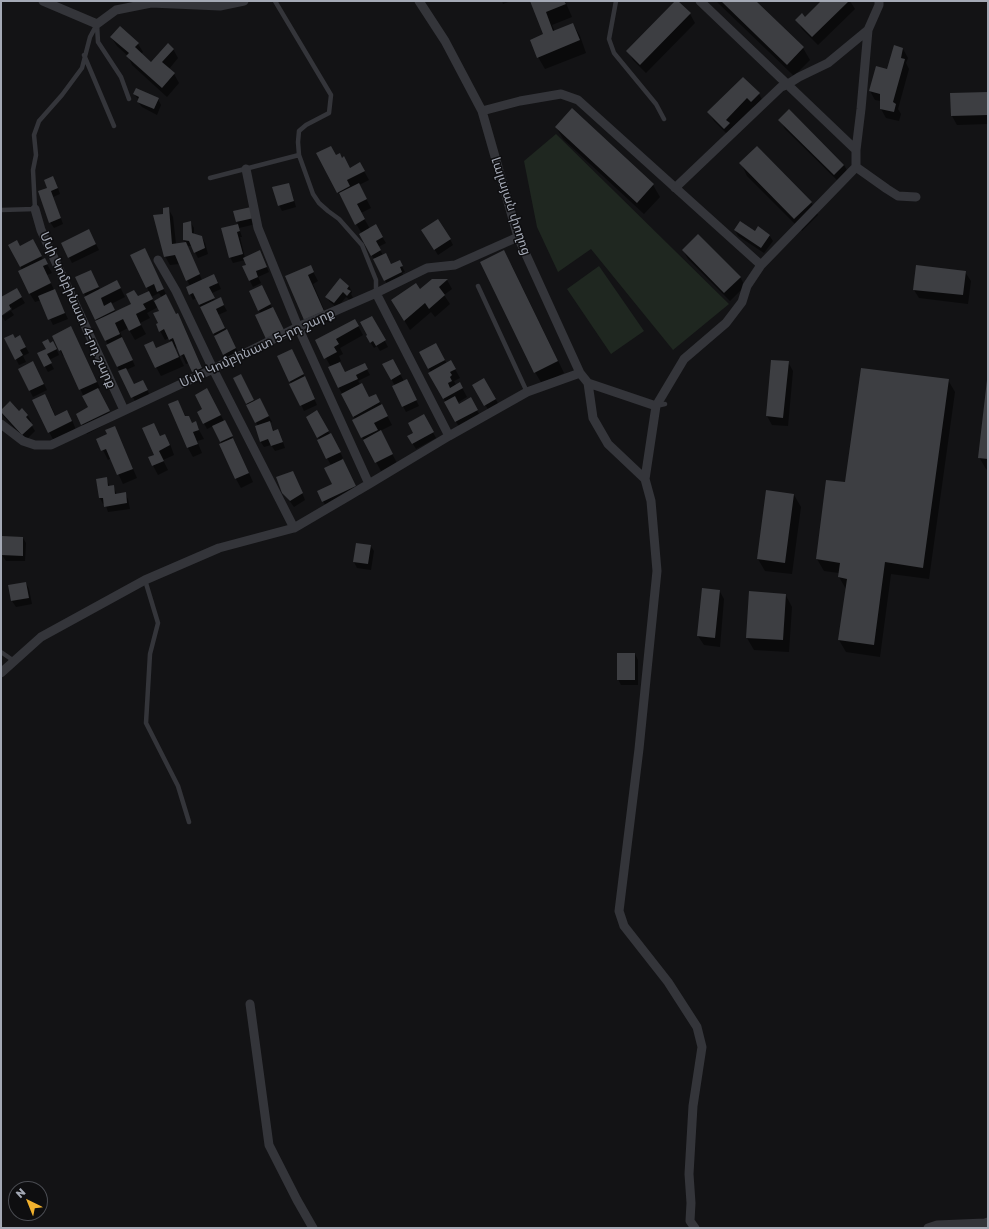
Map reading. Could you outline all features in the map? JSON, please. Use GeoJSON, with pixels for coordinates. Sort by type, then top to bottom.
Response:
{"type":"FeatureCollection","features":[{"type":"Feature","properties":{"kind":"street"},"geometry":{"type":"LineString","coordinates":[[43,1],[97,24],[116,10],[151,3],[218,4],[244,1]]}},
{"type":"Feature","properties":{"kind":"street","name":"Լալայան փողոց"},"geometry":{"type":"LineString","coordinates":[[418,1],[445,41],[482,111],[518,237],[580,373],[588,384]]}},
{"type":"Feature","properties":{"kind":"street"},"geometry":{"type":"LineString","coordinates":[[700,1],[856,150]]}},
{"type":"Feature","properties":{"kind":"street"},"geometry":{"type":"LineString","coordinates":[[695,1228],[690,1221],[691,1203],[689,1174],[693,1106],[702,1046],[697,1028],[668,982],[624,926],[619,911],[639,749],[657,571],[651,502],[645,479],[660,405],[684,359],[726,323],[742,302],[747,286],[761,265],[856,167],[856,150],[868,30],[879,5],[879,1]]}},
{"type":"Feature","properties":{"kind":"street"},"geometry":{"type":"LineString","coordinates":[[675,188],[781,87],[828,63],[868,30]]}},
{"type":"Feature","properties":{"kind":"street"},"geometry":{"type":"LineString","coordinates":[[482,111],[520,100],[561,94],[578,100],[761,265]]}},
{"type":"Feature","properties":{"kind":"street"},"geometry":{"type":"LineString","coordinates":[[856,167],[898,196],[916,197]]}},
{"type":"Feature","properties":{"kind":"street"},"geometry":{"type":"LineString","coordinates":[[246,169],[258,228],[298,327],[369,484]]}},
{"type":"Feature","properties":{"kind":"street","name":"Մսի Կոմբինատ 4-րդ շարք"},"geometry":{"type":"LineString","coordinates":[[35,209],[42,230],[124,410]]}},
{"type":"Feature","properties":{"kind":"street","name":"Մսի Կոմբինատ 5-րդ շարք"},"geometry":{"type":"LineString","coordinates":[[1,424],[23,441],[35,445],[51,445],[213,369],[298,327],[376,293],[427,268],[455,265],[518,237]]}},
{"type":"Feature","properties":{"kind":"street"},"geometry":{"type":"LineString","coordinates":[[158,260],[176,291],[213,369],[294,528]]}},
{"type":"Feature","properties":{"kind":"street"},"geometry":{"type":"LineString","coordinates":[[376,293],[449,436]]}},
{"type":"Feature","properties":{"kind":"street"},"geometry":{"type":"LineString","coordinates":[[1,673],[41,637],[145,580],[219,548],[294,528],[449,436],[527,392],[580,373]]}},
{"type":"Feature","properties":{"kind":"street"},"geometry":{"type":"LineString","coordinates":[[645,479],[608,444],[604,438],[593,418],[588,384],[660,405]]}},
{"type":"Feature","properties":{"kind":"street"},"geometry":{"type":"LineString","coordinates":[[250,1004],[269,1145],[313,1228]]}},
{"type":"Feature","properties":{"kind":"street"},"geometry":{"type":"LineString","coordinates":[[928,1228],[937,1225],[988,1222]]}},
{"type":"Feature","properties":{"kind":"lane"},"geometry":{"type":"LineString","coordinates":[[275,1],[331,95],[329,113],[306,125],[299,131],[299,155],[312,194],[319,203],[339,218],[362,245],[376,280],[376,293]]}},
{"type":"Feature","properties":{"kind":"lane"},"geometry":{"type":"LineString","coordinates":[[616,1],[609,39],[614,53],[656,104],[664,119]]}},
{"type":"Feature","properties":{"kind":"lane"},"geometry":{"type":"LineString","coordinates":[[1,210],[35,209],[33,170],[36,154],[34,134],[40,121],[82,68],[84,55],[97,24]]}},
{"type":"Feature","properties":{"kind":"lane"},"geometry":{"type":"LineString","coordinates":[[97,24],[98,42],[121,77],[129,99]]}},
{"type":"Feature","properties":{"kind":"lane"},"geometry":{"type":"LineString","coordinates":[[84,55],[114,126]]}},
{"type":"Feature","properties":{"kind":"lane"},"geometry":{"type":"LineString","coordinates":[[210,178],[299,155]]}},
{"type":"Feature","properties":{"kind":"lane"},"geometry":{"type":"LineString","coordinates":[[478,286],[527,392]]}},
{"type":"Feature","properties":{"kind":"lane"},"geometry":{"type":"LineString","coordinates":[[145,580],[158,622],[150,654],[146,723],[178,786],[189,822]]}},
{"type":"Feature","properties":{"kind":"lane"},"geometry":{"type":"LineString","coordinates":[[1,652],[14,661]]}},
{"type":"Feature","properties":{"kind":"shaded area"},"geometry":{"type":"Polygon","coordinates":[[[556,134],[729,304],[673,350],[591,249],[558,272],[537,227],[524,161],[556,134]]]}},
{"type":"Feature","properties":{"kind":"shaded area"},"geometry":{"type":"Polygon","coordinates":[[[599,266],[644,331],[611,354],[567,289],[599,266]]]}},
{"type":"Feature","properties":{"kind":"building"},"geometry":{"type":"Polygon","coordinates":[[[530,1],[564,1],[566,4],[546,12],[553,31],[573,23],[580,40],[537,58],[530,40],[543,34],[530,1]]]}},
{"type":"Feature","properties":{"kind":"building"},"geometry":{"type":"Polygon","coordinates":[[[675,1],[678,1],[691,13],[640,65],[626,51],[675,1]]]}},
{"type":"Feature","properties":{"kind":"building"},"geometry":{"type":"Polygon","coordinates":[[[721,1],[756,1],[804,47],[787,65],[721,1]]]}},
{"type":"Feature","properties":{"kind":"building"},"geometry":{"type":"Polygon","coordinates":[[[821,1],[849,1],[812,37],[795,20],[802,13],[805,17],[821,1]]]}},
{"type":"Feature","properties":{"kind":"building"},"geometry":{"type":"Polygon","coordinates":[[[120,26],[139,43],[135,47],[151,62],[168,43],[174,49],[162,62],[175,73],[162,88],[126,56],[129,53],[110,37],[120,26]]]}},
{"type":"Feature","properties":{"kind":"building"},"geometry":{"type":"Polygon","coordinates":[[[894,45],[903,48],[901,58],[905,59],[893,102],[896,104],[894,112],[880,109],[880,94],[869,91],[876,66],[887,69],[894,45]]]}},
{"type":"Feature","properties":{"kind":"building"},"geometry":{"type":"Polygon","coordinates":[[[743,77],[760,93],[751,102],[747,98],[726,120],[730,123],[724,129],[707,112],[743,77]]]}},
{"type":"Feature","properties":{"kind":"building"},"geometry":{"type":"Polygon","coordinates":[[[136,88],[159,98],[154,109],[137,102],[139,97],[133,94],[136,88]]]}},
{"type":"Feature","properties":{"kind":"building"},"geometry":{"type":"Polygon","coordinates":[[[988,92],[988,115],[951,116],[950,93],[988,92]]]}},
{"type":"Feature","properties":{"kind":"building"},"geometry":{"type":"Polygon","coordinates":[[[572,108],[654,184],[637,203],[555,127],[572,108]]]}},
{"type":"Feature","properties":{"kind":"building"},"geometry":{"type":"Polygon","coordinates":[[[789,109],[844,165],[834,175],[778,120],[789,109]]]}},
{"type":"Feature","properties":{"kind":"building"},"geometry":{"type":"Polygon","coordinates":[[[331,146],[336,155],[340,153],[342,158],[344,156],[350,168],[360,162],[365,171],[347,180],[350,186],[337,193],[316,153],[331,146]]]}},
{"type":"Feature","properties":{"kind":"building"},"geometry":{"type":"Polygon","coordinates":[[[757,146],[812,202],[794,219],[739,163],[757,146]]]}},
{"type":"Feature","properties":{"kind":"building"},"geometry":{"type":"Polygon","coordinates":[[[53,176],[58,188],[51,191],[61,218],[49,223],[38,191],[47,188],[44,180],[53,176]]]}},
{"type":"Feature","properties":{"kind":"building"},"geometry":{"type":"Polygon","coordinates":[[[289,183],[294,201],[278,206],[272,187],[289,183]]]}},
{"type":"Feature","properties":{"kind":"building"},"geometry":{"type":"Polygon","coordinates":[[[359,183],[367,199],[357,204],[365,219],[355,225],[339,193],[359,183]]]}},
{"type":"Feature","properties":{"kind":"building"},"geometry":{"type":"Polygon","coordinates":[[[169,207],[172,244],[186,242],[200,274],[186,281],[175,255],[164,257],[153,215],[163,214],[163,208],[169,207]]]}},
{"type":"Feature","properties":{"kind":"building"},"geometry":{"type":"Polygon","coordinates":[[[251,207],[254,218],[236,222],[233,211],[251,207]]]}},
{"type":"Feature","properties":{"kind":"building"},"geometry":{"type":"Polygon","coordinates":[[[438,219],[451,239],[434,250],[421,230],[438,219]]]}},
{"type":"Feature","properties":{"kind":"building"},"geometry":{"type":"Polygon","coordinates":[[[191,221],[192,233],[202,236],[205,248],[194,253],[189,241],[183,240],[183,223],[191,221]]]}},
{"type":"Feature","properties":{"kind":"building"},"geometry":{"type":"Polygon","coordinates":[[[740,221],[755,231],[758,226],[770,235],[761,248],[734,230],[740,221]]]}},
{"type":"Feature","properties":{"kind":"building"},"geometry":{"type":"Polygon","coordinates":[[[238,224],[240,231],[237,232],[243,254],[229,258],[221,228],[238,224]]]}},
{"type":"Feature","properties":{"kind":"building"},"geometry":{"type":"Polygon","coordinates":[[[376,224],[383,237],[376,241],[381,250],[371,256],[359,234],[376,224]]]}},
{"type":"Feature","properties":{"kind":"building"},"geometry":{"type":"Polygon","coordinates":[[[89,229],[96,244],[68,258],[61,243],[89,229]]]}},
{"type":"Feature","properties":{"kind":"building"},"geometry":{"type":"Polygon","coordinates":[[[698,234],[741,277],[724,293],[682,250],[698,234]]]}},
{"type":"Feature","properties":{"kind":"building"},"geometry":{"type":"Polygon","coordinates":[[[33,239],[42,256],[20,267],[8,245],[17,240],[20,246],[33,239]]]}},
{"type":"Feature","properties":{"kind":"building"},"geometry":{"type":"Polygon","coordinates":[[[145,248],[164,289],[157,292],[154,284],[146,288],[130,255],[145,248]]]}},
{"type":"Feature","properties":{"kind":"building"},"geometry":{"type":"Polygon","coordinates":[[[260,250],[267,267],[256,271],[258,277],[249,281],[242,266],[246,265],[243,258],[260,250]]]}},
{"type":"Feature","properties":{"kind":"building"},"geometry":{"type":"Polygon","coordinates":[[[504,250],[558,361],[534,373],[480,262],[504,250]]]}},
{"type":"Feature","properties":{"kind":"building"},"geometry":{"type":"Polygon","coordinates":[[[386,253],[391,264],[400,260],[403,266],[400,267],[402,272],[384,281],[373,259],[386,253]]]}},
{"type":"Feature","properties":{"kind":"building"},"geometry":{"type":"Polygon","coordinates":[[[45,258],[48,264],[43,266],[51,283],[29,294],[18,271],[45,258]]]}},
{"type":"Feature","properties":{"kind":"building"},"geometry":{"type":"Polygon","coordinates":[[[311,265],[314,272],[308,275],[324,311],[304,320],[285,276],[311,265]]]}},
{"type":"Feature","properties":{"kind":"building"},"geometry":{"type":"Polygon","coordinates":[[[916,265],[966,271],[963,295],[913,290],[916,265]]]}},
{"type":"Feature","properties":{"kind":"building"},"geometry":{"type":"Polygon","coordinates":[[[91,270],[99,287],[83,294],[75,277],[91,270]]]}},
{"type":"Feature","properties":{"kind":"building"},"geometry":{"type":"Polygon","coordinates":[[[214,274],[218,283],[209,287],[215,298],[199,305],[193,293],[189,295],[186,287],[214,274]]]}},
{"type":"Feature","properties":{"kind":"building"},"geometry":{"type":"Polygon","coordinates":[[[340,278],[349,286],[347,289],[351,291],[347,296],[343,292],[334,303],[325,297],[340,278]]]}},
{"type":"Feature","properties":{"kind":"building"},"geometry":{"type":"Polygon","coordinates":[[[432,279],[448,279],[439,287],[445,295],[429,309],[425,303],[404,321],[391,300],[416,283],[420,289],[432,279]]]}},
{"type":"Feature","properties":{"kind":"building"},"geometry":{"type":"Polygon","coordinates":[[[117,280],[121,288],[101,298],[104,306],[111,302],[115,310],[95,320],[84,297],[117,280]]]}},
{"type":"Feature","properties":{"kind":"building"},"geometry":{"type":"Polygon","coordinates":[[[262,285],[271,304],[258,311],[249,291],[262,285]]]}},
{"type":"Feature","properties":{"kind":"building"},"geometry":{"type":"Polygon","coordinates":[[[17,288],[22,297],[9,305],[11,309],[1,316],[1,297],[17,288]]]}},
{"type":"Feature","properties":{"kind":"building"},"geometry":{"type":"Polygon","coordinates":[[[55,289],[65,313],[48,320],[38,296],[55,289]]]}},
{"type":"Feature","properties":{"kind":"building"},"geometry":{"type":"Polygon","coordinates":[[[134,290],[138,296],[149,291],[153,299],[143,304],[146,309],[136,314],[141,325],[129,331],[123,319],[115,323],[120,334],[105,341],[95,321],[131,304],[126,294],[134,290]]]}},
{"type":"Feature","properties":{"kind":"building"},"geometry":{"type":"Polygon","coordinates":[[[166,294],[176,314],[178,313],[202,368],[192,372],[184,354],[180,356],[173,338],[169,340],[164,329],[159,332],[156,324],[158,323],[153,313],[159,311],[154,301],[166,294]]]}},
{"type":"Feature","properties":{"kind":"building"},"geometry":{"type":"Polygon","coordinates":[[[221,297],[224,305],[216,309],[225,328],[213,334],[200,307],[221,297]]]}},
{"type":"Feature","properties":{"kind":"building"},"geometry":{"type":"Polygon","coordinates":[[[273,307],[284,330],[266,339],[255,315],[273,307]]]}},
{"type":"Feature","properties":{"kind":"building"},"geometry":{"type":"Polygon","coordinates":[[[372,316],[386,340],[376,346],[373,341],[370,343],[360,322],[372,316]]]}},
{"type":"Feature","properties":{"kind":"building"},"geometry":{"type":"Polygon","coordinates":[[[355,319],[359,326],[336,339],[339,344],[334,347],[337,352],[324,359],[315,340],[355,319]]]}},
{"type":"Feature","properties":{"kind":"building"},"geometry":{"type":"Polygon","coordinates":[[[71,326],[97,382],[79,390],[61,350],[59,351],[52,336],[71,326]]]}},
{"type":"Feature","properties":{"kind":"building"},"geometry":{"type":"Polygon","coordinates":[[[227,329],[236,348],[223,355],[214,336],[227,329]]]}},
{"type":"Feature","properties":{"kind":"building"},"geometry":{"type":"Polygon","coordinates":[[[13,334],[15,338],[20,335],[26,347],[20,350],[23,355],[15,360],[4,338],[13,334]]]}},
{"type":"Feature","properties":{"kind":"building"},"geometry":{"type":"Polygon","coordinates":[[[122,337],[133,360],[117,367],[106,345],[122,337]]]}},
{"type":"Feature","properties":{"kind":"building"},"geometry":{"type":"Polygon","coordinates":[[[48,339],[50,343],[53,341],[57,349],[47,354],[52,363],[44,367],[37,353],[46,349],[42,342],[48,339]]]}},
{"type":"Feature","properties":{"kind":"building"},"geometry":{"type":"Polygon","coordinates":[[[153,341],[156,348],[172,341],[179,357],[155,368],[144,345],[153,341]]]}},
{"type":"Feature","properties":{"kind":"building"},"geometry":{"type":"Polygon","coordinates":[[[436,343],[445,360],[428,369],[419,352],[436,343]]]}},
{"type":"Feature","properties":{"kind":"building"},"geometry":{"type":"Polygon","coordinates":[[[292,349],[304,374],[289,382],[277,356],[292,349]]]}},
{"type":"Feature","properties":{"kind":"building"},"geometry":{"type":"Polygon","coordinates":[[[393,359],[401,374],[391,380],[382,364],[393,359]]]}},
{"type":"Feature","properties":{"kind":"building"},"geometry":{"type":"Polygon","coordinates":[[[451,360],[456,369],[450,372],[452,375],[450,377],[452,381],[448,383],[450,388],[460,382],[463,388],[443,399],[428,373],[451,360]]]}},
{"type":"Feature","properties":{"kind":"building"},"geometry":{"type":"Polygon","coordinates":[[[771,360],[789,361],[783,418],[766,416],[771,360]]]}},
{"type":"Feature","properties":{"kind":"building"},"geometry":{"type":"Polygon","coordinates":[[[33,361],[44,384],[29,391],[18,369],[33,361]]]}},
{"type":"Feature","properties":{"kind":"building"},"geometry":{"type":"Polygon","coordinates":[[[340,362],[345,372],[365,363],[368,369],[356,375],[358,379],[338,388],[328,367],[340,362]]]}},
{"type":"Feature","properties":{"kind":"building"},"geometry":{"type":"Polygon","coordinates":[[[126,368],[134,384],[143,380],[148,390],[131,398],[118,371],[126,368]]]}},
{"type":"Feature","properties":{"kind":"building"},"geometry":{"type":"Polygon","coordinates":[[[861,368],[949,379],[923,568],[885,562],[874,645],[838,640],[847,579],[838,577],[840,563],[816,559],[826,480],[845,482],[861,368]]]}},
{"type":"Feature","properties":{"kind":"building"},"geometry":{"type":"Polygon","coordinates":[[[241,374],[254,400],[246,404],[233,378],[241,374]]]}},
{"type":"Feature","properties":{"kind":"building"},"geometry":{"type":"Polygon","coordinates":[[[305,376],[315,399],[300,406],[289,384],[305,376]]]}},
{"type":"Feature","properties":{"kind":"building"},"geometry":{"type":"Polygon","coordinates":[[[484,378],[496,399],[484,406],[472,385],[484,378]]]}},
{"type":"Feature","properties":{"kind":"building"},"geometry":{"type":"Polygon","coordinates":[[[407,379],[417,400],[402,407],[392,386],[407,379]]]}},
{"type":"Feature","properties":{"kind":"building"},"geometry":{"type":"Polygon","coordinates":[[[988,380],[988,459],[978,458],[988,380]]]}},
{"type":"Feature","properties":{"kind":"building"},"geometry":{"type":"Polygon","coordinates":[[[362,383],[369,397],[376,394],[380,402],[353,417],[341,394],[362,383]]]}},
{"type":"Feature","properties":{"kind":"building"},"geometry":{"type":"Polygon","coordinates":[[[98,388],[110,411],[81,425],[76,414],[88,407],[82,396],[98,388]]]}},
{"type":"Feature","properties":{"kind":"building"},"geometry":{"type":"Polygon","coordinates":[[[207,388],[221,415],[203,424],[197,412],[202,409],[195,395],[207,388]]]}},
{"type":"Feature","properties":{"kind":"building"},"geometry":{"type":"Polygon","coordinates":[[[45,394],[55,416],[67,410],[72,421],[48,433],[32,400],[45,394]]]}},
{"type":"Feature","properties":{"kind":"building"},"geometry":{"type":"Polygon","coordinates":[[[455,396],[459,404],[471,397],[478,410],[455,422],[444,402],[455,396]]]}},
{"type":"Feature","properties":{"kind":"building"},"geometry":{"type":"Polygon","coordinates":[[[260,398],[269,416],[255,423],[246,405],[260,398]]]}},
{"type":"Feature","properties":{"kind":"building"},"geometry":{"type":"Polygon","coordinates":[[[178,400],[185,416],[189,416],[192,423],[196,421],[199,430],[193,432],[198,444],[187,448],[168,404],[178,400]]]}},
{"type":"Feature","properties":{"kind":"building"},"geometry":{"type":"Polygon","coordinates":[[[10,401],[19,411],[22,408],[28,415],[26,417],[33,425],[22,435],[1,412],[1,410],[10,401]]]}},
{"type":"Feature","properties":{"kind":"building"},"geometry":{"type":"Polygon","coordinates":[[[382,404],[388,416],[374,423],[378,430],[361,438],[352,420],[382,404]]]}},
{"type":"Feature","properties":{"kind":"building"},"geometry":{"type":"Polygon","coordinates":[[[317,410],[329,431],[317,438],[306,417],[317,410]]]}},
{"type":"Feature","properties":{"kind":"building"},"geometry":{"type":"Polygon","coordinates":[[[424,414],[434,432],[412,444],[407,436],[413,433],[408,423],[424,414]]]}},
{"type":"Feature","properties":{"kind":"building"},"geometry":{"type":"Polygon","coordinates":[[[225,420],[233,436],[220,442],[212,426],[225,420]]]}},
{"type":"Feature","properties":{"kind":"building"},"geometry":{"type":"Polygon","coordinates":[[[270,421],[273,431],[278,429],[283,442],[271,446],[268,439],[260,442],[255,426],[270,421]]]}},
{"type":"Feature","properties":{"kind":"building"},"geometry":{"type":"Polygon","coordinates":[[[154,423],[160,436],[165,434],[170,445],[159,451],[164,461],[152,466],[148,457],[154,455],[142,428],[154,423]]]}},
{"type":"Feature","properties":{"kind":"building"},"geometry":{"type":"Polygon","coordinates":[[[115,426],[133,469],[117,475],[106,449],[101,451],[96,439],[107,434],[105,430],[115,426]]]}},
{"type":"Feature","properties":{"kind":"building"},"geometry":{"type":"Polygon","coordinates":[[[381,430],[393,454],[375,463],[363,440],[381,430]]]}},
{"type":"Feature","properties":{"kind":"building"},"geometry":{"type":"Polygon","coordinates":[[[331,433],[341,452],[326,459],[317,440],[331,433]]]}},
{"type":"Feature","properties":{"kind":"building"},"geometry":{"type":"Polygon","coordinates":[[[233,438],[249,473],[235,479],[219,444],[233,438]]]}},
{"type":"Feature","properties":{"kind":"building"},"geometry":{"type":"Polygon","coordinates":[[[343,459],[356,486],[322,502],[317,491],[332,484],[324,468],[343,459]]]}},
{"type":"Feature","properties":{"kind":"building"},"geometry":{"type":"Polygon","coordinates":[[[293,471],[303,493],[290,501],[282,493],[276,477],[293,471]]]}},
{"type":"Feature","properties":{"kind":"building"},"geometry":{"type":"Polygon","coordinates":[[[107,477],[108,486],[114,485],[115,494],[126,492],[127,503],[104,507],[103,498],[99,498],[96,479],[107,477]]]}},
{"type":"Feature","properties":{"kind":"building"},"geometry":{"type":"Polygon","coordinates":[[[766,490],[794,494],[785,563],[757,559],[766,490]]]}},
{"type":"Feature","properties":{"kind":"building"},"geometry":{"type":"Polygon","coordinates":[[[2,536],[23,537],[23,556],[1,555],[2,536]]]}},
{"type":"Feature","properties":{"kind":"building"},"geometry":{"type":"Polygon","coordinates":[[[356,543],[371,545],[368,564],[353,562],[356,543]]]}},
{"type":"Feature","properties":{"kind":"building"},"geometry":{"type":"Polygon","coordinates":[[[26,582],[29,598],[11,601],[8,585],[26,582]]]}},
{"type":"Feature","properties":{"kind":"building"},"geometry":{"type":"Polygon","coordinates":[[[702,588],[720,590],[715,638],[697,636],[702,588]]]}},
{"type":"Feature","properties":{"kind":"building"},"geometry":{"type":"Polygon","coordinates":[[[749,591],[786,594],[783,640],[746,638],[749,591]]]}},
{"type":"Feature","properties":{"kind":"building"},"geometry":{"type":"Polygon","coordinates":[[[617,653],[635,653],[635,680],[617,680],[617,653]]]}}]}
